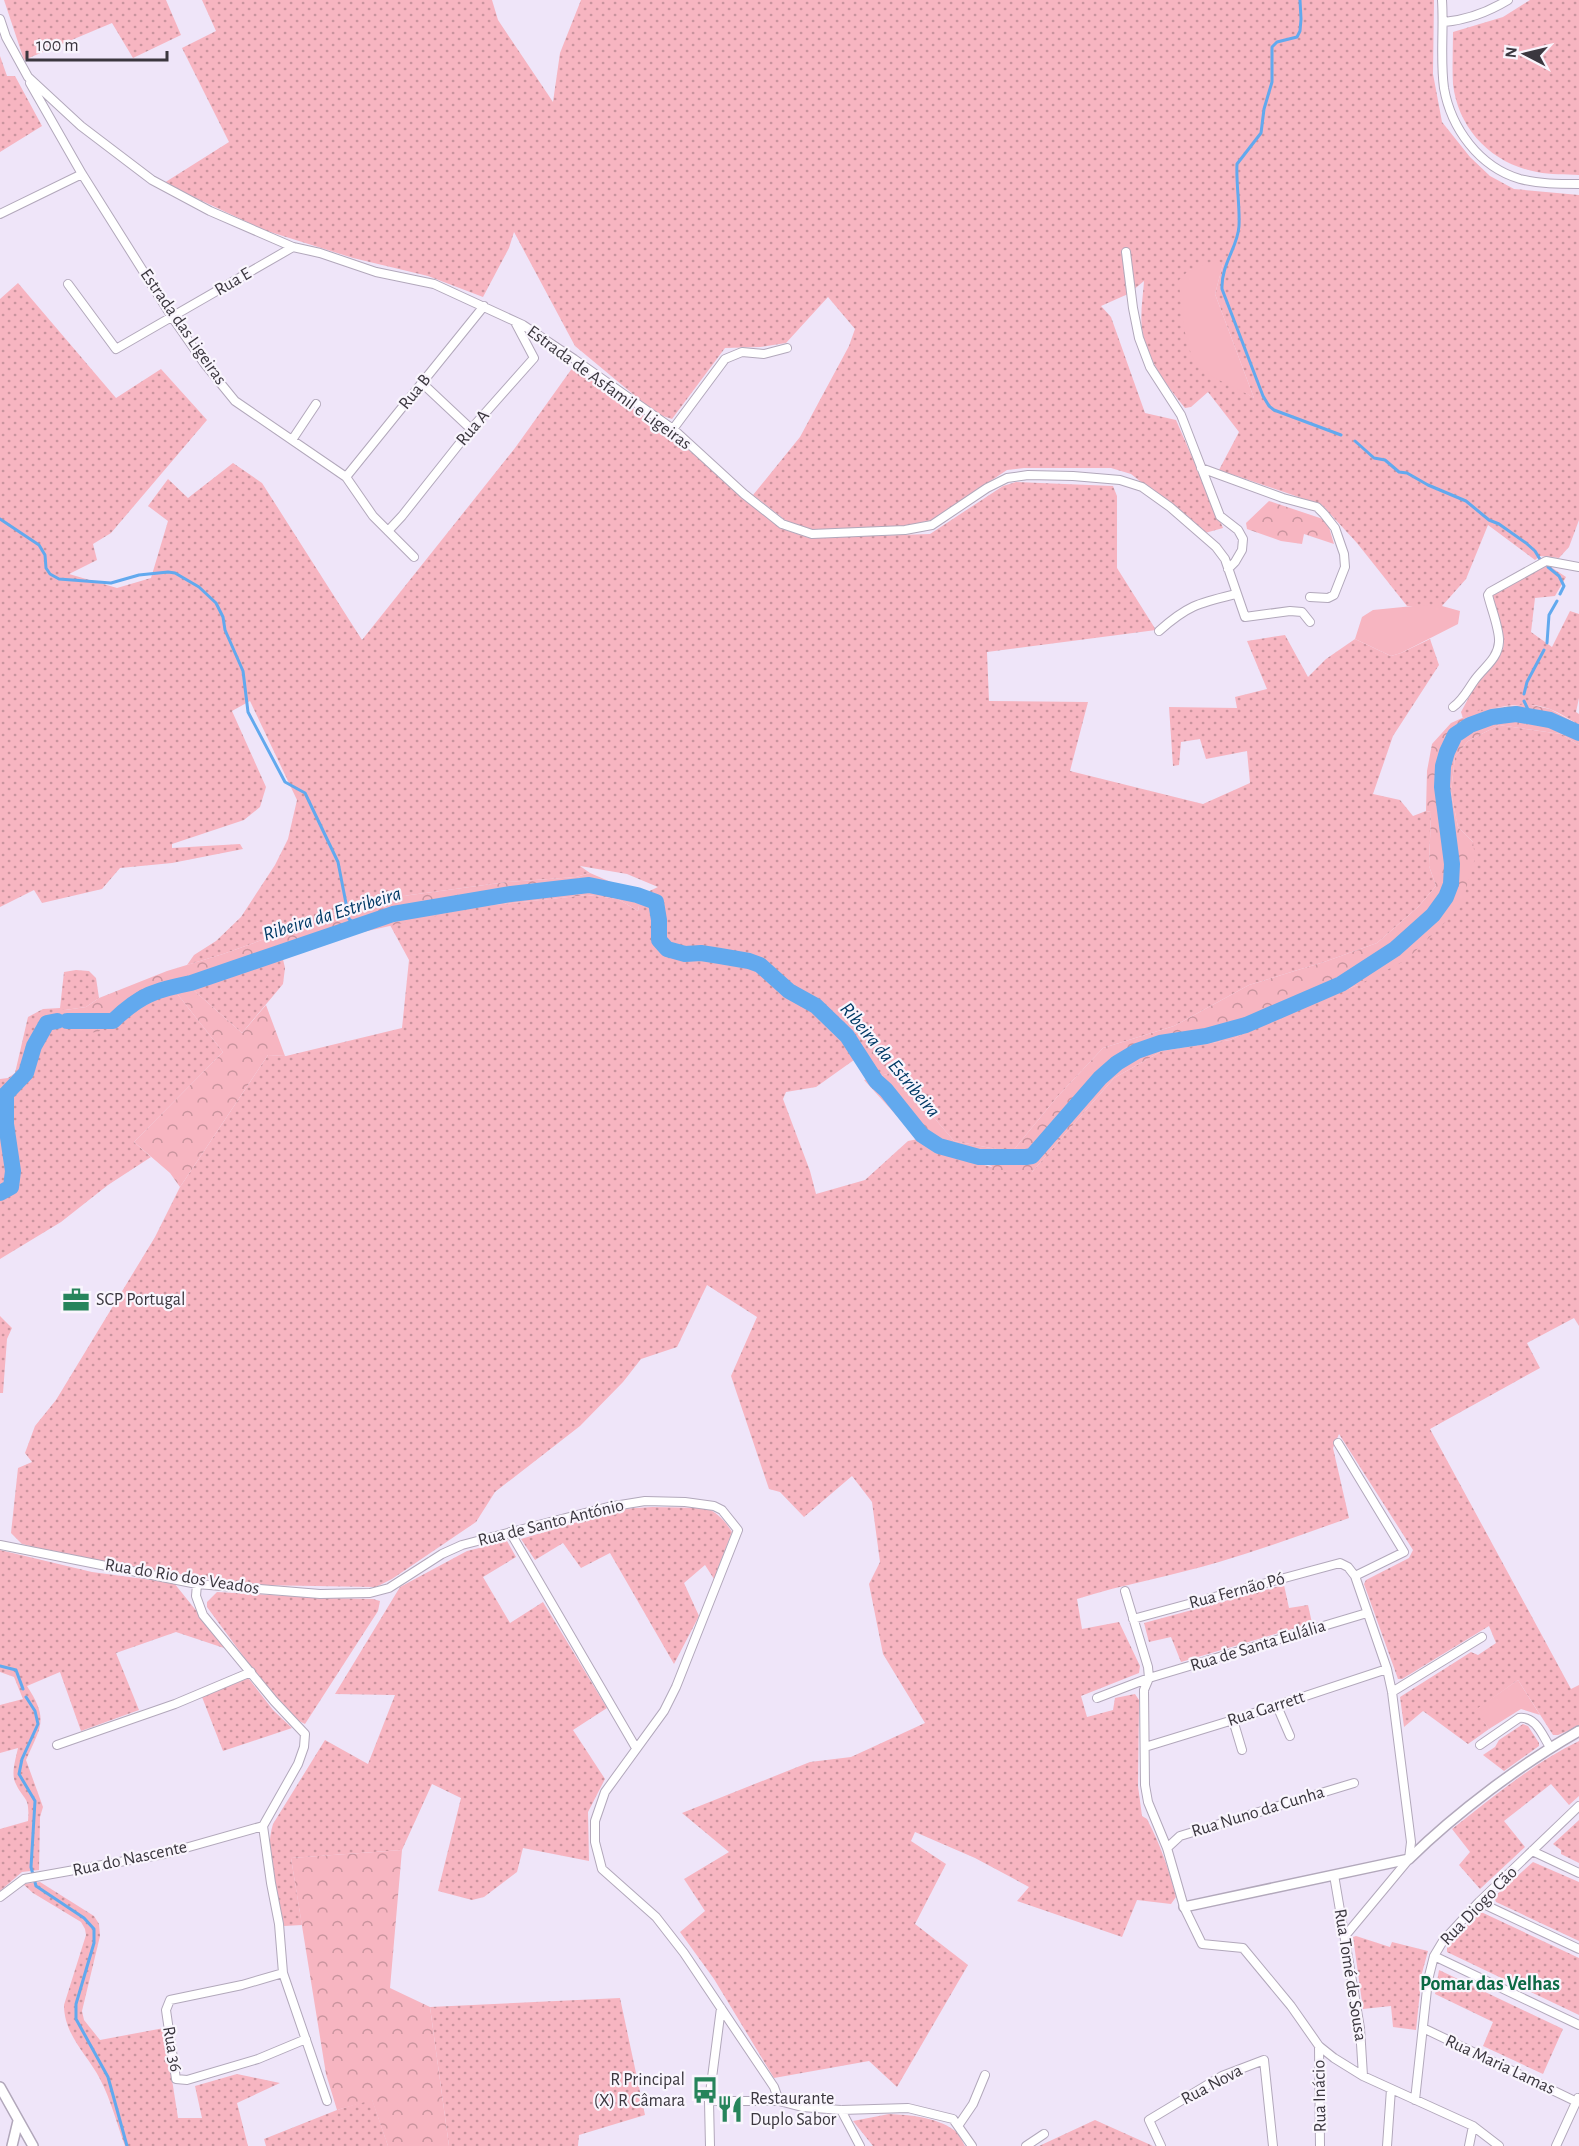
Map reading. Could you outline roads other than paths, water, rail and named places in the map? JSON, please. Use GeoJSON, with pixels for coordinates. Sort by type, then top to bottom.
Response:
{"type":"FeatureCollection","features":[{"type":"Feature","properties":{"kind":"street"},"geometry":{"type":"LineString","coordinates":[[1442,0],[1444,87],[1453,117],[1470,146],[1491,166],[1517,178],[1541,183],[1579,184]]}},
{"type":"Feature","properties":{"kind":"street"},"geometry":{"type":"LineString","coordinates":[[1443,22],[1458,21],[1478,15],[1508,0]]}},
{"type":"Feature","properties":{"kind":"street","name":"Estrada de Asfamil e Ligeiras"},"geometry":{"type":"LineString","coordinates":[[0,18],[6,37],[28,77],[81,126],[152,180],[210,211],[293,247],[320,253],[376,272],[434,284],[515,322],[574,359],[673,429],[744,494],[782,524],[812,534],[905,530],[932,525],[987,488],[1007,478],[1028,475],[1120,480],[1142,487],[1170,507],[1216,547],[1225,559],[1245,617],[1290,611],[1302,612],[1310,622]]}},
{"type":"Feature","properties":{"kind":"street","name":"Estrada das Ligeiras"},"geometry":{"type":"LineString","coordinates":[[28,77],[82,174],[172,317],[204,363],[235,401],[346,477],[373,516],[414,557]]}},
{"type":"Feature","properties":{"kind":"street"},"geometry":{"type":"LineString","coordinates":[[0,214],[82,174]]}},
{"type":"Feature","properties":{"kind":"street","name":"Rua E"},"geometry":{"type":"LineString","coordinates":[[68,284],[116,349],[293,247]]}},
{"type":"Feature","properties":{"kind":"street"},"geometry":{"type":"LineString","coordinates":[[1126,252],[1139,338],[1150,367],[1181,415],[1220,516],[1238,530],[1243,539],[1242,550],[1228,569]]}},
{"type":"Feature","properties":{"kind":"street","name":"Rua B"},"geometry":{"type":"LineString","coordinates":[[346,477],[484,306]]}},
{"type":"Feature","properties":{"kind":"street","name":"Rua A"},"geometry":{"type":"LineString","coordinates":[[388,531],[471,429],[534,358],[515,322]]}},
{"type":"Feature","properties":{"kind":"street"},"geometry":{"type":"LineString","coordinates":[[673,429],[725,359],[742,352],[764,354],[787,348]]}},
{"type":"Feature","properties":{"kind":"street"},"geometry":{"type":"LineString","coordinates":[[422,383],[471,429]]}},
{"type":"Feature","properties":{"kind":"street"},"geometry":{"type":"LineString","coordinates":[[292,440],[316,404]]}},
{"type":"Feature","properties":{"kind":"street"},"geometry":{"type":"LineString","coordinates":[[1201,468],[1283,498],[1317,507],[1324,514],[1335,528],[1344,554],[1345,567],[1334,596],[1310,597]]}},
{"type":"Feature","properties":{"kind":"street"},"geometry":{"type":"LineString","coordinates":[[1453,707],[1462,700],[1494,657],[1498,648],[1500,639],[1488,595],[1490,592],[1546,561],[1579,567]]}},
{"type":"Feature","properties":{"kind":"street"},"geometry":{"type":"LineString","coordinates":[[1159,631],[1183,611],[1197,603],[1236,594]]}},
{"type":"Feature","properties":{"kind":"street"},"geometry":{"type":"LineString","coordinates":[[1338,1443],[1404,1552],[1356,1576],[1387,1669],[1392,1692],[1411,1842],[1409,1859]]}},
{"type":"Feature","properties":{"kind":"street","name":"Rua de Santo António"},"geometry":{"type":"LineString","coordinates":[[366,1593],[395,1586],[454,1548],[618,1504],[645,1501],[685,1502],[714,1506],[722,1510],[738,1530],[676,1687],[664,1711],[636,1748]]}},
{"type":"Feature","properties":{"kind":"street"},"geometry":{"type":"LineString","coordinates":[[510,1532],[636,1748],[605,1792],[599,1806],[595,1831],[598,1860],[608,1876],[656,1917],[684,1953],[774,2086],[779,2101]]}},
{"type":"Feature","properties":{"kind":"street","name":"Rua do Rio dos Veados"},"geometry":{"type":"LineString","coordinates":[[0,1545],[198,1584],[320,1594],[366,1593]]}},
{"type":"Feature","properties":{"kind":"street","name":"Rua Fernão Pó"},"geometry":{"type":"LineString","coordinates":[[1133,1619],[1340,1563],[1348,1567],[1356,1576]]}},
{"type":"Feature","properties":{"kind":"street"},"geometry":{"type":"LineString","coordinates":[[198,1584],[196,1596],[203,1615],[274,1701],[305,1734],[304,1747],[298,1764],[263,1826],[279,1924],[284,1973],[327,2101]]}},
{"type":"Feature","properties":{"kind":"street"},"geometry":{"type":"LineString","coordinates":[[1125,1591],[1148,1667],[1149,1678],[1144,1690],[1145,1785],[1148,1802],[1167,1848],[1184,1906],[1202,1944],[1243,1948],[1291,2006],[1319,2046],[1363,2076],[1473,2126],[1499,2146]]}},
{"type":"Feature","properties":{"kind":"street","name":"Rua de Santa Eulália"},"geometry":{"type":"LineString","coordinates":[[1097,1698],[1149,1678],[1367,1613]]}},
{"type":"Feature","properties":{"kind":"street"},"geometry":{"type":"LineString","coordinates":[[1392,1692],[1482,1637]]}},
{"type":"Feature","properties":{"kind":"street","name":"Rua Garrett"},"geometry":{"type":"LineString","coordinates":[[1145,1747],[1387,1669]]}},
{"type":"Feature","properties":{"kind":"street"},"geometry":{"type":"LineString","coordinates":[[57,1745],[175,1704],[251,1672]]}},
{"type":"Feature","properties":{"kind":"street"},"geometry":{"type":"LineString","coordinates":[[1277,1706],[1290,1736]]}},
{"type":"Feature","properties":{"kind":"street"},"geometry":{"type":"LineString","coordinates":[[1480,1744],[1519,1718],[1526,1717],[1532,1719],[1550,1747]]}},
{"type":"Feature","properties":{"kind":"street"},"geometry":{"type":"LineString","coordinates":[[1233,1720],[1242,1750]]}},
{"type":"Feature","properties":{"kind":"street"},"geometry":{"type":"LineString","coordinates":[[1345,1936],[1409,1859],[1432,1836],[1532,1758],[1579,1731]]}},
{"type":"Feature","properties":{"kind":"street","name":"Rua Nuno da Cunha"},"geometry":{"type":"LineString","coordinates":[[1167,1848],[1180,1836],[1354,1783]]}},
{"type":"Feature","properties":{"kind":"street","name":"Rua Diogo Cão"},"geometry":{"type":"LineString","coordinates":[[1415,2100],[1428,1980],[1434,1956],[1443,1941],[1479,1902],[1579,1806]]}},
{"type":"Feature","properties":{"kind":"street","name":"Rua do Nascente"},"geometry":{"type":"LineString","coordinates":[[0,1897],[24,1879],[164,1854],[263,1826]]}},
{"type":"Feature","properties":{"kind":"street"},"geometry":{"type":"LineString","coordinates":[[1532,1851],[1579,1873]]}},
{"type":"Feature","properties":{"kind":"street"},"geometry":{"type":"LineString","coordinates":[[1184,1906],[1409,1859]]}},
{"type":"Feature","properties":{"kind":"street","name":"Rua Tomé de Sousa"},"geometry":{"type":"LineString","coordinates":[[1334,1875],[1360,2028],[1363,2076]]}},
{"type":"Feature","properties":{"kind":"street"},"geometry":{"type":"LineString","coordinates":[[1479,1902],[1579,1949]]}},
{"type":"Feature","properties":{"kind":"street"},"geometry":{"type":"LineString","coordinates":[[1434,1956],[1579,2025]]}},
{"type":"Feature","properties":{"kind":"street","name":"Rua 36"},"geometry":{"type":"LineString","coordinates":[[284,1973],[250,1983],[170,2000],[166,2010],[176,2079],[187,2080],[258,2059],[306,2039]]}},
{"type":"Feature","properties":{"kind":"street"},"geometry":{"type":"LineString","coordinates":[[710,2146],[709,2102],[721,2007]]}},
{"type":"Feature","properties":{"kind":"street","name":"Rua Maria Lamas"},"geometry":{"type":"LineString","coordinates":[[1423,2028],[1578,2099]]}},
{"type":"Feature","properties":{"kind":"street","name":"Rua Inácio"},"geometry":{"type":"LineString","coordinates":[[1319,2046],[1320,2146]]}},
{"type":"Feature","properties":{"kind":"street","name":"Rua Nova"},"geometry":{"type":"LineString","coordinates":[[1161,2146],[1149,2120],[1222,2076],[1264,2060],[1273,2146]]}},
{"type":"Feature","properties":{"kind":"street"},"geometry":{"type":"LineString","coordinates":[[958,2126],[973,2104],[984,2075]]}},
{"type":"Feature","properties":{"kind":"street"},"geometry":{"type":"LineString","coordinates":[[0,2086],[27,2142]]}},
{"type":"Feature","properties":{"kind":"street"},"geometry":{"type":"LineString","coordinates":[[1387,2146],[1391,2089]]}},
{"type":"Feature","properties":{"kind":"street"},"geometry":{"type":"LineString","coordinates":[[1556,2146],[1578,2099]]}},
{"type":"Feature","properties":{"kind":"street"},"geometry":{"type":"LineString","coordinates":[[709,2102],[779,2101],[802,2107],[841,2110],[908,2108],[953,2119],[972,2146]]}},
{"type":"Feature","properties":{"kind":"street"},"geometry":{"type":"LineString","coordinates":[[841,2110],[860,2146]]}},
{"type":"Feature","properties":{"kind":"street"},"geometry":{"type":"LineString","coordinates":[[12,2146],[18,2121]]}},
{"type":"Feature","properties":{"kind":"street"},"geometry":{"type":"LineString","coordinates":[[1469,2146],[1473,2126]]}},
{"type":"Feature","properties":{"kind":"street"},"geometry":{"type":"LineString","coordinates":[[1026,2146],[1044,2134]]}},
{"type":"Feature","properties":{"kind":"street"},"geometry":{"type":"LineString","coordinates":[[12,2146],[18,2140],[33,2146]]}},
{"type":"Feature","properties":{"kind":"waterway"},"geometry":{"type":"LineString","coordinates":[[1300,0],[1301,19],[1297,37],[1277,42],[1272,47],[1272,82],[1264,109],[1261,133],[1237,164],[1239,226],[1224,272],[1222,289],[1263,396],[1269,406],[1274,410],[1341,435]]}},
{"type":"Feature","properties":{"kind":"waterway"},"geometry":{"type":"LineString","coordinates":[[1355,441],[1374,458],[1385,460],[1399,472],[1407,473],[1428,485],[1466,501],[1489,520],[1499,524],[1526,543],[1541,561]]}},
{"type":"Feature","properties":{"kind":"waterway"},"geometry":{"type":"LineString","coordinates":[[0,519],[39,545],[45,555],[46,568],[50,574],[59,579],[111,583],[139,575],[175,573],[199,587],[216,603],[243,671],[248,712],[285,782],[305,793],[338,862],[349,919],[357,926]]}},
{"type":"Feature","properties":{"kind":"waterway"},"geometry":{"type":"LineString","coordinates":[[1548,567],[1559,576],[1564,586],[1560,594]]}},
{"type":"Feature","properties":{"kind":"waterway"},"geometry":{"type":"LineString","coordinates":[[1547,643],[1549,615],[1557,601]]}},
{"type":"Feature","properties":{"kind":"waterway"},"geometry":{"type":"LineString","coordinates":[[1524,694],[1527,682],[1544,650]]}},
{"type":"Feature","properties":{"kind":"waterway"},"geometry":{"type":"LineString","coordinates":[[1524,701],[1531,716]]}},
{"type":"Feature","properties":{"kind":"waterway","name":"Ribeira da Estribeira"},"geometry":{"type":"LineString","coordinates":[[67,1021],[113,1021],[140,999],[158,991],[191,983],[393,914],[511,894],[589,885],[637,895],[656,902],[659,940],[667,949],[685,954],[701,953],[720,956],[760,965],[789,991],[816,1006],[847,1036],[876,1081],[922,1135],[939,1146],[979,1157],[1032,1156],[1100,1078],[1117,1063],[1137,1051],[1160,1043],[1206,1036],[1246,1025],[1341,984],[1395,949],[1433,915],[1446,897],[1451,884],[1452,864],[1442,787],[1443,766],[1455,735],[1470,725],[1492,717],[1516,714],[1550,720],[1579,733]]}},
{"type":"Feature","properties":{"kind":"waterway","name":"Ribeira da Estribeira"},"geometry":{"type":"LineString","coordinates":[[0,1193],[11,1187],[13,1171],[6,1124],[6,1094],[26,1073],[34,1046],[47,1023],[57,1021]]}},
{"type":"Feature","properties":{"kind":"waterway","name":"Ribeira da Estribeira"},"geometry":{"type":"LineString","coordinates":[[0,1090],[6,1094]]}},
{"type":"Feature","properties":{"kind":"waterway"},"geometry":{"type":"LineString","coordinates":[[0,1666],[16,1670],[23,1689]]}},
{"type":"Feature","properties":{"kind":"waterway"},"geometry":{"type":"LineString","coordinates":[[26,1697],[35,1711],[38,1724],[22,1759],[19,1774],[35,1801],[31,1867],[36,1886],[84,1918],[94,1929],[94,1943],[76,2004],[76,2019],[108,2077],[127,2146]]}},
{"type":"Feature","properties":{"kind":"place","name":"SCP Portugal"},"geometry":{"type":"Point","coordinates":[76,1300]}},
{"type":"Feature","properties":{"kind":"place","name":"R Principal (X) R Câmara"},"geometry":{"type":"Point","coordinates":[705,2090]}},
{"type":"Feature","properties":{"kind":"place","name":"Restaurante Duplo Sabor"},"geometry":{"type":"Point","coordinates":[730,2109]}},
{"type":"Feature","properties":{"kind":"district","name":"Pomar das Velhas"},"geometry":{"type":"Point","coordinates":[1490,1984]}}]}
